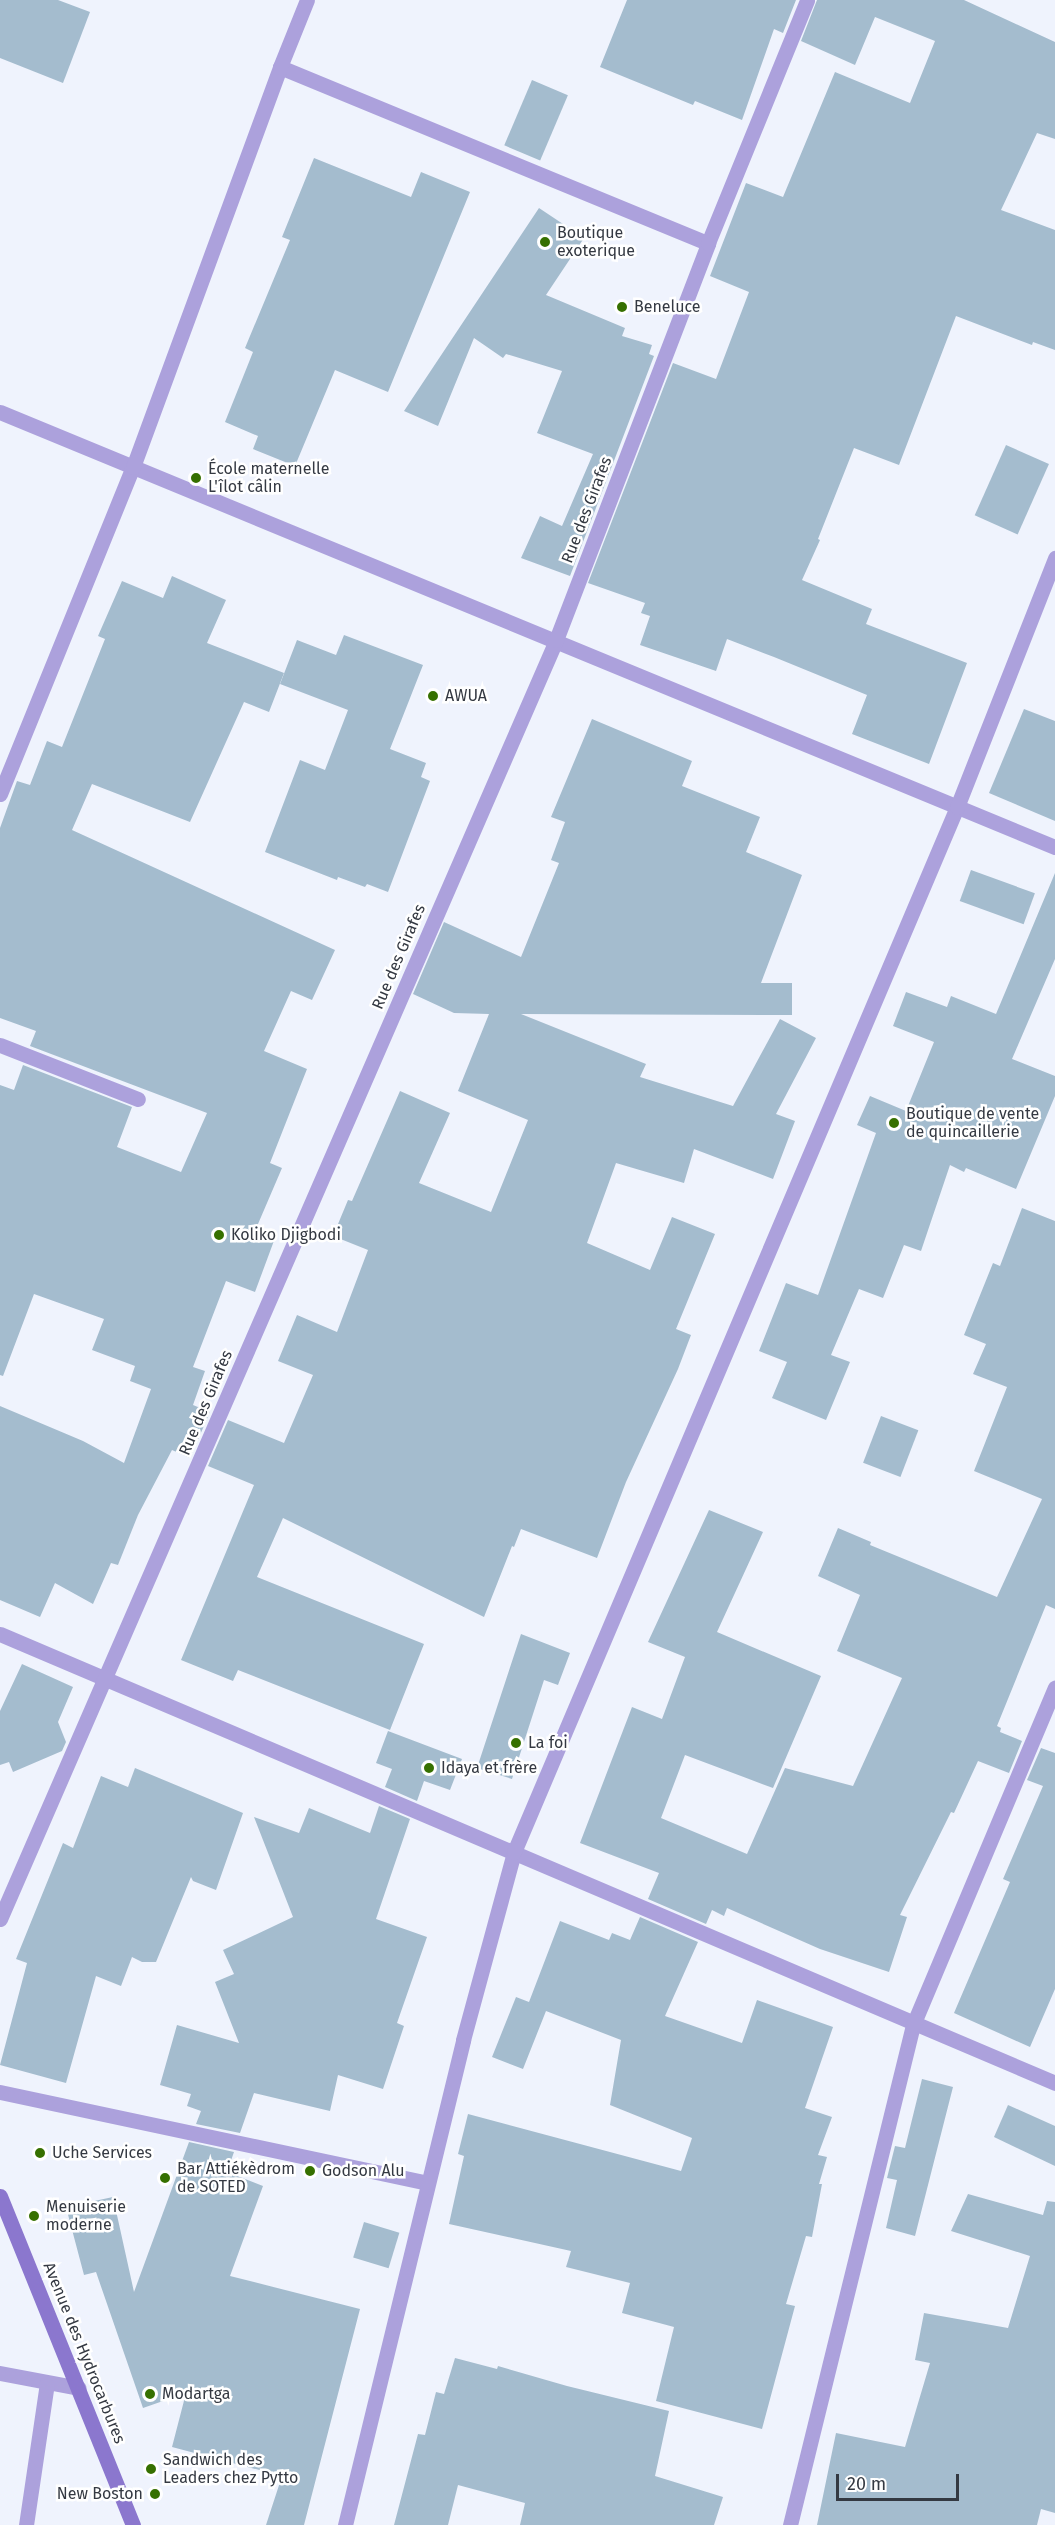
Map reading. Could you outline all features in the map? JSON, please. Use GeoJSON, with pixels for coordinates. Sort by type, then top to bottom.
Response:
{"type":"FeatureCollection","features":[{"type":"Feature","properties":{"kind":"main road","name":"Avenue des Hydrocarbures"},"geometry":{"type":"LineString","coordinates":[[0,2196],[133,2525]]}},
{"type":"Feature","properties":{"kind":"street"},"geometry":{"type":"LineString","coordinates":[[0,794],[133,467],[280,67],[307,0]]}},
{"type":"Feature","properties":{"kind":"street","name":"Rue des Girafes"},"geometry":{"type":"LineString","coordinates":[[0,1919],[106,1680],[556,640],[708,243],[807,0]]}},
{"type":"Feature","properties":{"kind":"street"},"geometry":{"type":"LineString","coordinates":[[280,67],[708,243]]}},
{"type":"Feature","properties":{"kind":"street"},"geometry":{"type":"LineString","coordinates":[[0,412],[1055,847]]}},
{"type":"Feature","properties":{"kind":"street"},"geometry":{"type":"LineString","coordinates":[[345,2525],[427,2183],[514,1852],[957,807],[1055,558]]}},
{"type":"Feature","properties":{"kind":"street"},"geometry":{"type":"LineString","coordinates":[[0,1045],[138,1099]]}},
{"type":"Feature","properties":{"kind":"street"},"geometry":{"type":"LineString","coordinates":[[0,1634],[514,1852],[913,2025],[1055,2083]]}},
{"type":"Feature","properties":{"kind":"street"},"geometry":{"type":"LineString","coordinates":[[790,2525],[913,2025],[1055,1688]]}},
{"type":"Feature","properties":{"kind":"street"},"geometry":{"type":"LineString","coordinates":[[0,2092],[427,2183]]}},
{"type":"Feature","properties":{"kind":"street"},"geometry":{"type":"LineString","coordinates":[[0,2373],[79,2388]]}},
{"type":"Feature","properties":{"kind":"street"},"geometry":{"type":"LineString","coordinates":[[26,2525],[47,2383]]}},
{"type":"Feature","properties":{"kind":"building"},"geometry":{"type":"Polygon","coordinates":[[[0,0],[58,0],[90,12],[63,83],[0,58],[0,0]]]}},
{"type":"Feature","properties":{"kind":"building"},"geometry":{"type":"Polygon","coordinates":[[[627,0],[796,0],[783,33],[774,29],[742,120],[695,101],[693,105],[600,67],[627,0]]]}},
{"type":"Feature","properties":{"kind":"building"},"geometry":{"type":"Polygon","coordinates":[[[817,0],[964,0],[1055,42],[1055,139],[1037,133],[1001,210],[1055,230],[1055,350],[1033,342],[1032,345],[956,316],[899,465],[854,448],[818,539],[820,540],[802,580],[872,609],[866,624],[967,663],[929,764],[852,734],[867,695],[727,639],[716,671],[640,645],[650,616],[641,613],[645,603],[588,583],[673,363],[716,379],[749,292],[710,276],[746,183],[783,197],[835,72],[910,103],[935,41],[875,17],[855,65],[801,41],[817,0]]]}},
{"type":"Feature","properties":{"kind":"building"},"geometry":{"type":"Polygon","coordinates":[[[532,80],[568,95],[540,161],[504,145],[532,80]]]}},
{"type":"Feature","properties":{"kind":"building"},"geometry":{"type":"Polygon","coordinates":[[[314,158],[411,197],[421,172],[470,192],[388,392],[335,370],[295,466],[253,449],[258,436],[225,422],[253,352],[245,348],[290,240],[282,237],[314,158]]]}},
{"type":"Feature","properties":{"kind":"building"},"geometry":{"type":"Polygon","coordinates":[[[539,208],[584,238],[546,295],[625,328],[622,336],[652,345],[649,354],[654,356],[570,576],[521,558],[540,516],[562,526],[593,454],[537,433],[562,371],[506,354],[503,358],[474,338],[438,426],[404,411],[539,208]]]}},
{"type":"Feature","properties":{"kind":"building"},"geometry":{"type":"Polygon","coordinates":[[[1006,445],[1049,464],[1018,534],[975,515],[1006,445]]]}},
{"type":"Feature","properties":{"kind":"building"},"geometry":{"type":"Polygon","coordinates":[[[172,576],[226,600],[207,643],[284,673],[269,712],[244,702],[190,822],[92,784],[72,830],[335,950],[312,1000],[291,991],[264,1051],[307,1069],[270,1163],[282,1168],[255,1231],[275,1238],[255,1292],[226,1281],[193,1367],[205,1371],[193,1405],[210,1412],[190,1458],[172,1450],[138,1515],[118,1565],[111,1563],[93,1604],[55,1583],[40,1617],[0,1600],[0,1406],[83,1441],[124,1463],[151,1389],[130,1381],[135,1366],[92,1350],[104,1319],[34,1294],[3,1376],[0,1375],[0,1085],[14,1090],[23,1065],[132,1107],[117,1147],[181,1172],[207,1113],[30,1046],[36,1031],[0,1018],[0,828],[17,781],[30,785],[47,741],[62,747],[105,639],[98,636],[122,581],[163,598],[172,576]]]}},
{"type":"Feature","properties":{"kind":"building"},"geometry":{"type":"Polygon","coordinates":[[[344,635],[423,665],[390,749],[426,763],[421,777],[430,781],[388,892],[367,884],[365,887],[338,877],[337,880],[265,852],[300,760],[325,770],[348,710],[280,684],[297,640],[336,655],[344,635]]]}},
{"type":"Feature","properties":{"kind":"building"},"geometry":{"type":"Polygon","coordinates":[[[1024,709],[1055,721],[1055,821],[989,793],[1024,709]]]}},
{"type":"Feature","properties":{"kind":"building"},"geometry":{"type":"Polygon","coordinates":[[[592,719],[692,761],[682,786],[760,817],[746,852],[802,875],[761,983],[792,983],[792,1015],[521,1014],[646,1064],[640,1077],[733,1106],[780,1019],[816,1038],[776,1114],[795,1121],[773,1179],[694,1149],[684,1183],[616,1163],[587,1243],[650,1270],[672,1217],[715,1234],[676,1329],[691,1335],[678,1369],[626,1482],[597,1558],[521,1529],[484,1617],[283,1518],[257,1577],[424,1644],[390,1730],[238,1670],[233,1681],[181,1660],[254,1485],[208,1466],[228,1420],[284,1443],[313,1375],[278,1361],[297,1315],[337,1332],[368,1250],[333,1236],[348,1200],[352,1201],[400,1091],[450,1113],[419,1183],[491,1212],[528,1120],[458,1091],[489,1014],[454,1013],[413,994],[444,922],[521,957],[559,863],[551,860],[565,822],[551,817],[592,719]]]}},
{"type":"Feature","properties":{"kind":"building"},"geometry":{"type":"Polygon","coordinates":[[[971,870],[1035,893],[1024,924],[960,901],[971,870]]]}},
{"type":"Feature","properties":{"kind":"building"},"geometry":{"type":"Polygon","coordinates":[[[1055,873],[1055,959],[1012,1059],[1055,1076],[1055,1096],[1016,1189],[966,1168],[964,1172],[950,1165],[921,1251],[904,1245],[883,1298],[859,1289],[831,1355],[850,1362],[826,1420],[772,1398],[787,1362],[759,1351],[786,1283],[818,1295],[876,1133],[857,1125],[870,1096],[906,1111],[934,1042],[893,1026],[906,992],[947,1007],[951,996],[996,1014],[1055,873]]]}},
{"type":"Feature","properties":{"kind":"building"},"geometry":{"type":"Polygon","coordinates":[[[1022,1208],[1055,1221],[1055,1609],[1046,1605],[997,1726],[1001,1728],[1000,1732],[1022,1741],[1009,1773],[978,1761],[954,1813],[951,1812],[900,1915],[907,1917],[889,1972],[820,1949],[727,1908],[724,1916],[712,1910],[706,1924],[648,1899],[659,1873],[580,1843],[632,1707],[662,1719],[685,1657],[648,1642],[709,1510],[763,1532],[717,1632],[821,1676],[773,1788],[685,1755],[661,1818],[747,1854],[785,1768],[853,1786],[902,1678],[837,1651],[860,1595],[818,1576],[838,1528],[871,1542],[870,1545],[997,1597],[1042,1499],[974,1471],[1007,1387],[973,1374],[986,1344],[964,1335],[993,1263],[1000,1266],[1022,1208]]]}},
{"type":"Feature","properties":{"kind":"building"},"geometry":{"type":"Polygon","coordinates":[[[881,1416],[918,1430],[900,1477],[863,1463],[881,1416]]]}},
{"type":"Feature","properties":{"kind":"building"},"geometry":{"type":"Polygon","coordinates":[[[521,1634],[570,1653],[558,1685],[544,1680],[512,1779],[477,1768],[521,1634]]]}},
{"type":"Feature","properties":{"kind":"building"},"geometry":{"type":"Polygon","coordinates":[[[22,1664],[73,1687],[58,1722],[66,1742],[62,1751],[13,1772],[9,1762],[0,1765],[0,1711],[22,1664]]]}},
{"type":"Feature","properties":{"kind":"building"},"geometry":{"type":"Polygon","coordinates":[[[388,1731],[462,1759],[450,1790],[424,1781],[417,1801],[385,1787],[392,1769],[376,1763],[388,1731]]]}},
{"type":"Feature","properties":{"kind":"building"},"geometry":{"type":"Polygon","coordinates":[[[1041,1748],[1055,1753],[1055,1989],[1030,2047],[954,2013],[1010,1882],[1003,1879],[1043,1786],[1027,1780],[1041,1748]]]}},
{"type":"Feature","properties":{"kind":"building"},"geometry":{"type":"Polygon","coordinates":[[[135,1768],[243,1813],[216,1890],[193,1881],[191,1877],[156,1962],[142,1962],[132,1957],[121,1986],[96,1976],[66,2083],[0,2065],[27,1963],[16,1959],[63,1843],[73,1848],[101,1776],[128,1787],[135,1768]]]}},
{"type":"Feature","properties":{"kind":"building"},"geometry":{"type":"Polygon","coordinates":[[[379,1806],[410,1819],[376,1919],[427,1937],[397,2023],[404,2026],[383,2089],[338,2075],[330,2111],[254,2093],[240,2133],[196,2124],[201,2111],[187,2106],[191,2094],[160,2085],[177,2025],[239,2043],[215,1982],[234,1974],[223,1950],[293,1917],[254,1817],[299,1833],[309,1808],[370,1833],[379,1806]]]}},
{"type":"Feature","properties":{"kind":"building"},"geometry":{"type":"Polygon","coordinates":[[[640,1917],[698,1942],[665,2016],[742,2043],[757,2000],[833,2027],[805,2108],[832,2117],[818,2155],[827,2157],[819,2184],[822,2184],[812,2237],[806,2236],[786,2304],[795,2306],[762,2429],[656,2401],[674,2327],[622,2313],[630,2283],[566,2267],[571,2251],[449,2224],[464,2156],[458,2154],[468,2114],[681,2171],[692,2138],[610,2105],[621,2040],[546,2011],[523,2069],[492,2057],[516,1997],[529,2002],[560,1921],[609,1940],[612,1933],[630,1940],[640,1917]]]}},
{"type":"Feature","properties":{"kind":"building"},"geometry":{"type":"Polygon","coordinates":[[[922,2079],[953,2087],[915,2236],[886,2228],[897,2180],[887,2178],[895,2146],[905,2148],[922,2079]]]}},
{"type":"Feature","properties":{"kind":"building"},"geometry":{"type":"Polygon","coordinates":[[[1008,2105],[1055,2126],[1055,2166],[994,2137],[1008,2105]]]}},
{"type":"Feature","properties":{"kind":"building"},"geometry":{"type":"Polygon","coordinates":[[[189,2142],[234,2152],[227,2172],[263,2186],[230,2276],[360,2309],[304,2525],[266,2525],[282,2476],[172,2447],[186,2393],[143,2408],[96,2272],[84,2275],[66,2207],[113,2197],[134,2292],[189,2142]]]}},
{"type":"Feature","properties":{"kind":"building"},"geometry":{"type":"Polygon","coordinates":[[[968,2194],[1043,2215],[1047,2201],[1055,2202],[1055,2513],[1041,2509],[1037,2525],[817,2525],[836,2433],[905,2447],[930,2363],[915,2360],[924,2313],[1008,2328],[1030,2256],[951,2231],[968,2194]]]}},
{"type":"Feature","properties":{"kind":"building"},"geometry":{"type":"Polygon","coordinates":[[[364,2222],[399,2233],[389,2268],[353,2257],[364,2222]]]}},
{"type":"Feature","properties":{"kind":"building"},"geometry":{"type":"Polygon","coordinates":[[[455,2358],[497,2369],[498,2366],[669,2411],[655,2476],[723,2497],[714,2525],[520,2525],[525,2503],[458,2485],[448,2525],[394,2525],[418,2434],[425,2435],[436,2392],[444,2394],[455,2358]]]}},
{"type":"Feature","properties":{"kind":"place","name":"Boutique exoterique"},"geometry":{"type":"Point","coordinates":[545,242]}},
{"type":"Feature","properties":{"kind":"place","name":"Beneluce"},"geometry":{"type":"Point","coordinates":[622,307]}},
{"type":"Feature","properties":{"kind":"place","name":"École maternelle L'îlot câlin"},"geometry":{"type":"Point","coordinates":[196,478]}},
{"type":"Feature","properties":{"kind":"place","name":"AWUA"},"geometry":{"type":"Point","coordinates":[433,696]}},
{"type":"Feature","properties":{"kind":"place","name":"Boutique de vente de quincaillerie"},"geometry":{"type":"Point","coordinates":[894,1123]}},
{"type":"Feature","properties":{"kind":"place","name":"Koliko Djigbodi"},"geometry":{"type":"Point","coordinates":[219,1235]}},
{"type":"Feature","properties":{"kind":"place","name":"La foi"},"geometry":{"type":"Point","coordinates":[516,1743]}},
{"type":"Feature","properties":{"kind":"place","name":"Idaya et frère"},"geometry":{"type":"Point","coordinates":[429,1768]}},
{"type":"Feature","properties":{"kind":"place","name":"Uche Services"},"geometry":{"type":"Point","coordinates":[40,2153]}},
{"type":"Feature","properties":{"kind":"place","name":"Godson Alu"},"geometry":{"type":"Point","coordinates":[310,2171]}},
{"type":"Feature","properties":{"kind":"place","name":"Bar Attiékèdrom de SOTED"},"geometry":{"type":"Point","coordinates":[165,2178]}},
{"type":"Feature","properties":{"kind":"place","name":"Menuiserie moderne"},"geometry":{"type":"Point","coordinates":[34,2216]}},
{"type":"Feature","properties":{"kind":"place","name":"Modartga"},"geometry":{"type":"Point","coordinates":[150,2394]}},
{"type":"Feature","properties":{"kind":"place","name":"Sandwich des Leaders chez Pytto"},"geometry":{"type":"Point","coordinates":[151,2469]}},
{"type":"Feature","properties":{"kind":"place","name":"New Boston"},"geometry":{"type":"Point","coordinates":[155,2494]}}]}
